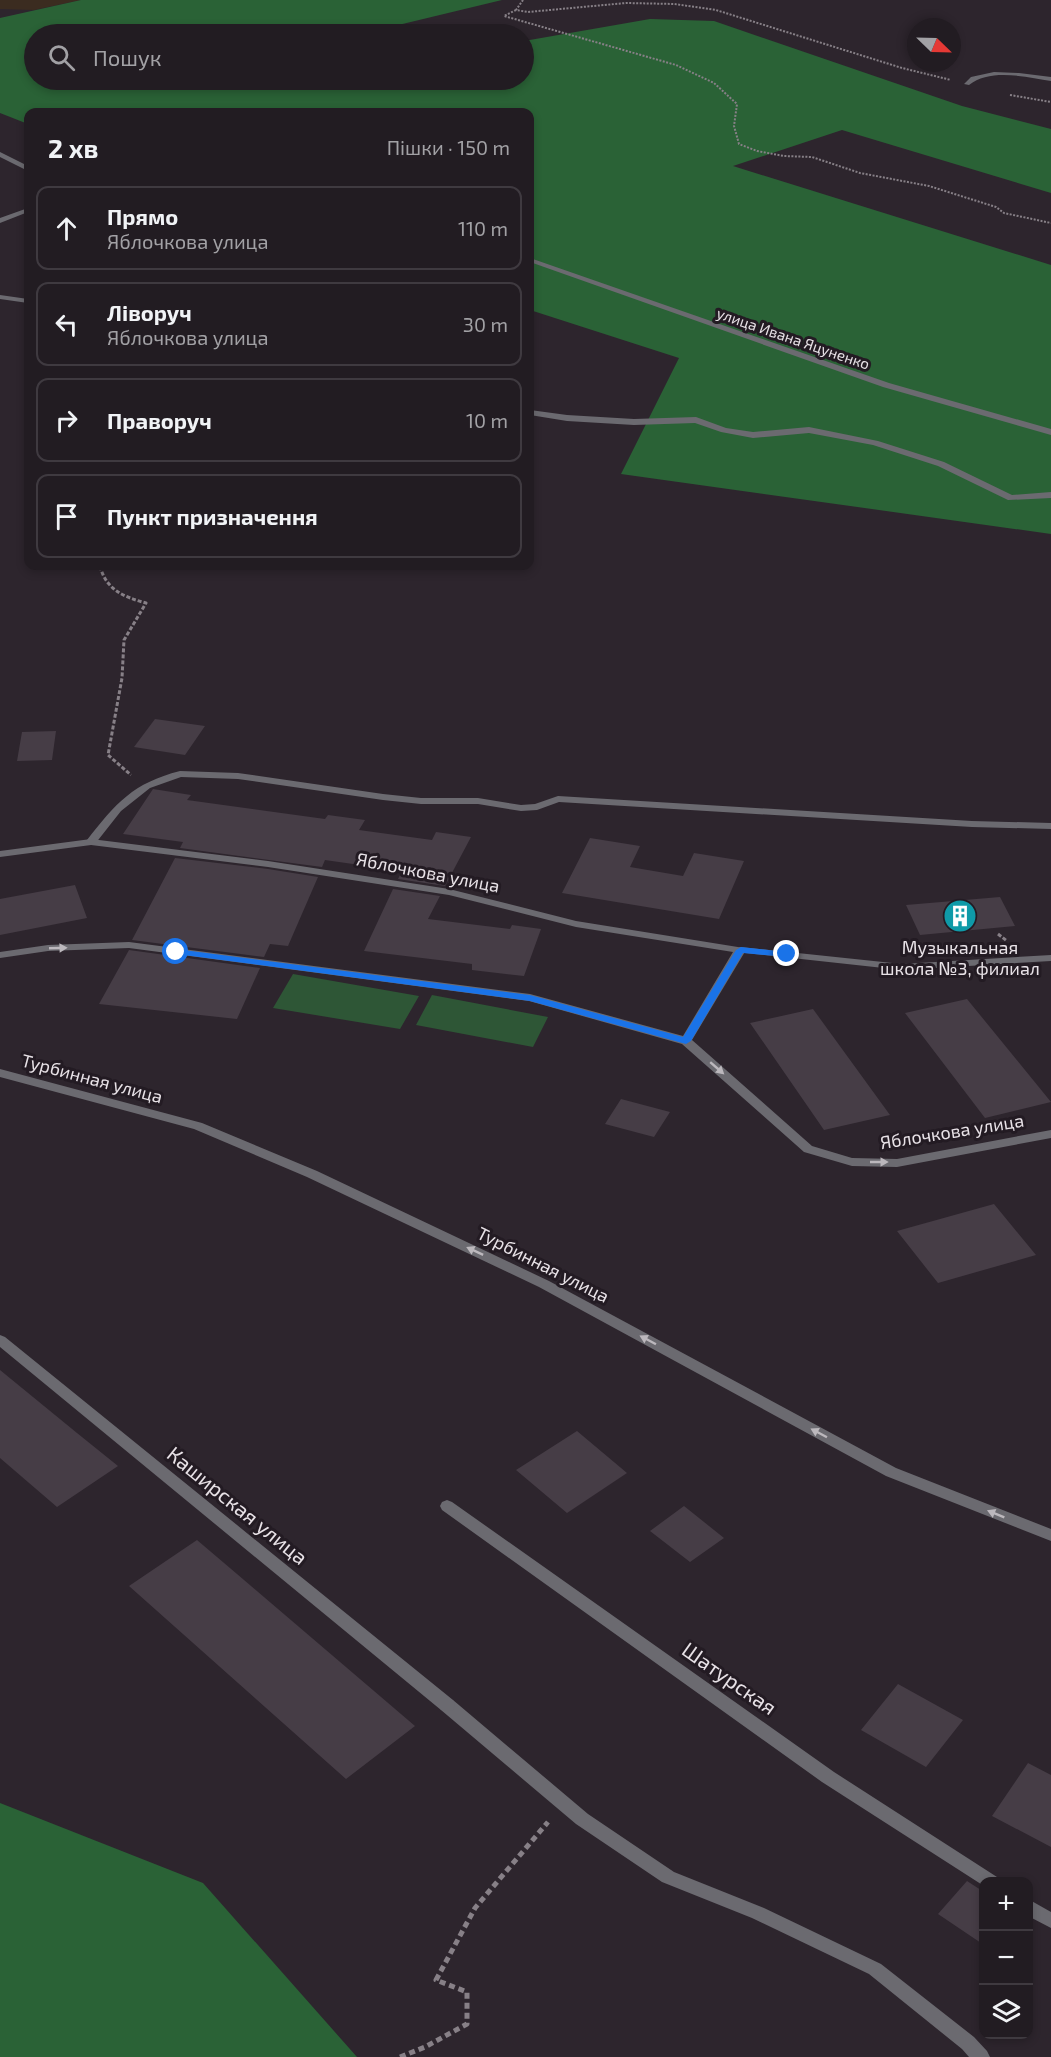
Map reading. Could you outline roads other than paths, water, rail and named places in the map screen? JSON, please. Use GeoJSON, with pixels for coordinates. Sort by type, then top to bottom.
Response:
{"type":"FeatureCollection","features":[{"type":"Feature","properties":{"kind":"street"},"geometry":{"type":"LineString","coordinates":[[967,84],[971,78],[982,75],[1016,74],[1051,79]]}},
{"type":"Feature","properties":{"kind":"street"},"geometry":{"type":"LineString","coordinates":[[0,154],[24,167]]}},
{"type":"Feature","properties":{"kind":"street"},"geometry":{"type":"LineString","coordinates":[[0,221],[24,212]]}},
{"type":"Feature","properties":{"kind":"street","name":"улица Ивана Яцуненко"},"geometry":{"type":"LineString","coordinates":[[534,261],[886,386],[1051,432]]}},
{"type":"Feature","properties":{"kind":"street"},"geometry":{"type":"LineString","coordinates":[[0,297],[24,300]]}},
{"type":"Feature","properties":{"kind":"street"},"geometry":{"type":"LineString","coordinates":[[534,414],[634,422],[696,420],[724,430],[753,435],[809,430],[875,443],[941,464],[1011,498],[1051,495]]}},
{"type":"Feature","properties":{"kind":"street"},"geometry":{"type":"LineString","coordinates":[[91,842],[117,809],[146,786],[180,774],[238,776],[382,797],[422,801],[478,801],[520,808],[537,807],[558,799],[972,824],[1051,826]]}},
{"type":"Feature","properties":{"kind":"street","name":"Яблочкова улица"},"geometry":{"type":"LineString","coordinates":[[0,854],[91,842],[268,864],[449,891],[576,924],[741,950],[902,967],[1051,958]]}},
{"type":"Feature","properties":{"kind":"street","name":"Яблочкова улица"},"geometry":{"type":"LineString","coordinates":[[0,955],[48,948],[129,945],[530,998],[686,1041],[808,1149],[852,1162],[897,1162],[1051,1134]]}},
{"type":"Feature","properties":{"kind":"street"},"geometry":{"type":"LineString","coordinates":[[686,1041],[741,950]]}},
{"type":"Feature","properties":{"kind":"street","name":"Турбинная улица"},"geometry":{"type":"LineString","coordinates":[[0,1073],[198,1126],[312,1174],[544,1284],[891,1472],[1051,1535]]}},
{"type":"Feature","properties":{"kind":"street","name":"Каширская улица"},"geometry":{"type":"LineString","coordinates":[[0,1340],[582,1818],[668,1877],[758,1913],[875,1969],[968,2043],[981,2057]]}},
{"type":"Feature","properties":{"kind":"street","name":"Шатурская"},"geometry":{"type":"LineString","coordinates":[[447,1506],[828,1777],[985,1877]]}},
{"type":"Feature","properties":{"kind":"street"},"geometry":{"type":"LineString","coordinates":[[1033,1909],[1051,1921]]}},
{"type":"Feature","properties":{"kind":"place","name":"Музыкальная школа №3, филиал"},"geometry":{"type":"Point","coordinates":[960,916]}}]}
